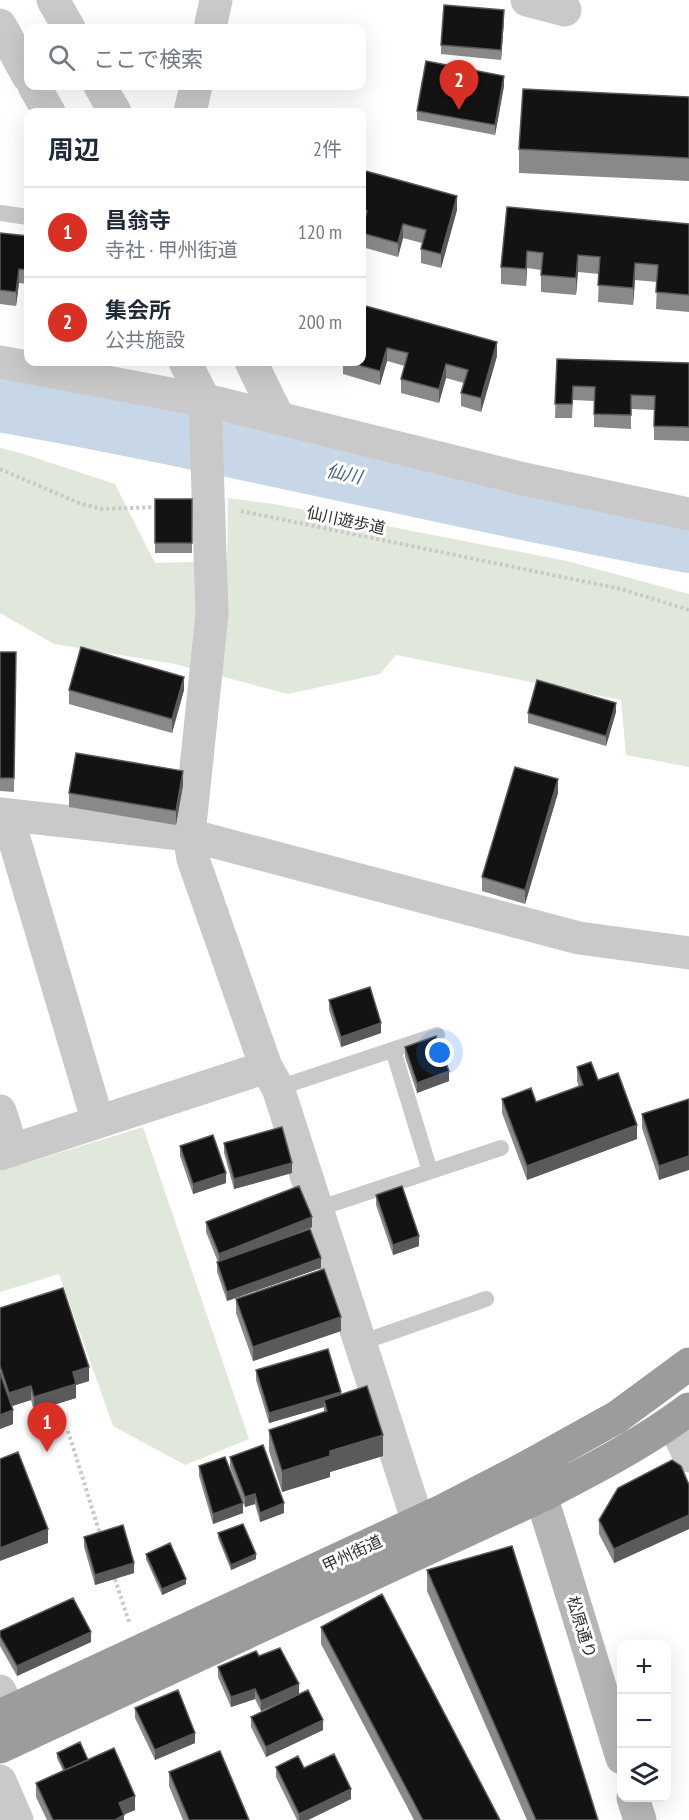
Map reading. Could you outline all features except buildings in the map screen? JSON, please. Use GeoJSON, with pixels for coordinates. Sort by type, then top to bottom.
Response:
{"type":"FeatureCollection","features":[{"type":"Feature","properties":{"kind":"highway","name":"甲州街道"},"geometry":{"type":"LineString","coordinates":[[3,1712],[418,1522],[527,1467],[617,1417],[689,1364]]}},
{"type":"Feature","properties":{"kind":"highway","name":"甲州街道"},"geometry":{"type":"LineString","coordinates":[[0,1747],[541,1496],[589,1471],[681,1415]]}},
{"type":"Feature","properties":{"kind":"main road","name":"松原通り"},"geometry":{"type":"LineString","coordinates":[[527,1467],[541,1496],[618,1748]]}},
{"type":"Feature","properties":{"kind":"main road"},"geometry":{"type":"LineString","coordinates":[[635,1802],[640,1820]]}},
{"type":"Feature","properties":{"kind":"street"},"geometry":{"type":"LineString","coordinates":[[53,0],[67,24]]}},
{"type":"Feature","properties":{"kind":"street"},"geometry":{"type":"LineString","coordinates":[[211,24],[216,0]]}},
{"type":"Feature","properties":{"kind":"street"},"geometry":{"type":"LineString","coordinates":[[527,0],[566,5]]}},
{"type":"Feature","properties":{"kind":"street"},"geometry":{"type":"LineString","coordinates":[[0,25],[23,70]]}},
{"type":"Feature","properties":{"kind":"street"},"geometry":{"type":"LineString","coordinates":[[35,90],[47,108]]}},
{"type":"Feature","properties":{"kind":"street"},"geometry":{"type":"LineString","coordinates":[[102,90],[114,108]]}},
{"type":"Feature","properties":{"kind":"street"},"geometry":{"type":"LineString","coordinates":[[191,108],[195,90]]}},
{"type":"Feature","properties":{"kind":"street"},"geometry":{"type":"LineString","coordinates":[[0,362],[206,414],[278,417],[524,479],[689,514]]}},
{"type":"Feature","properties":{"kind":"street"},"geometry":{"type":"LineString","coordinates":[[187,366],[206,414],[212,614],[189,835],[193,859],[317,1209],[418,1522]]}},
{"type":"Feature","properties":{"kind":"street"},"geometry":{"type":"LineString","coordinates":[[253,366],[278,417]]}},
{"type":"Feature","properties":{"kind":"street"},"geometry":{"type":"LineString","coordinates":[[98,1122],[3,814],[189,835],[579,938],[689,953]]}},
{"type":"Feature","properties":{"kind":"street"},"geometry":{"type":"LineString","coordinates":[[0,1111],[6,1151],[98,1122],[272,1078]]}},
{"type":"Feature","properties":{"kind":"street"},"geometry":{"type":"LineString","coordinates":[[681,1415],[689,1456]]}},
{"type":"Feature","properties":{"kind":"street"},"geometry":{"type":"LineString","coordinates":[[0,1781],[17,1820]]}},
{"type":"Feature","properties":{"kind":"lane"},"geometry":{"type":"LineString","coordinates":[[0,213],[24,216]]}},
{"type":"Feature","properties":{"kind":"lane"},"geometry":{"type":"LineString","coordinates":[[272,1078],[393,1050],[437,1035]]}},
{"type":"Feature","properties":{"kind":"lane"},"geometry":{"type":"LineString","coordinates":[[393,1050],[430,1172]]}},
{"type":"Feature","properties":{"kind":"lane"},"geometry":{"type":"LineString","coordinates":[[317,1209],[501,1148]]}},
{"type":"Feature","properties":{"kind":"lane"},"geometry":{"type":"LineString","coordinates":[[360,1343],[486,1299]]}},
{"type":"Feature","properties":{"kind":"path","name":"仙川遊歩道"},"geometry":{"type":"LineString","coordinates":[[0,469],[79,503],[102,509],[208,501],[621,589],[689,610]]}},
{"type":"Feature","properties":{"kind":"path"},"geometry":{"type":"LineString","coordinates":[[68,1431],[102,1541]]}},
{"type":"Feature","properties":{"kind":"path"},"geometry":{"type":"LineString","coordinates":[[115,1579],[132,1632]]}},
{"type":"Feature","properties":{"kind":"shaded area"},"geometry":{"type":"Polygon","coordinates":[[[0,448],[115,484],[155,563],[227,561],[228,498],[274,504],[567,561],[689,594],[689,767],[626,755],[621,700],[396,655],[380,674],[288,694],[175,664],[54,644],[0,613],[0,448]]]}},
{"type":"Feature","properties":{"kind":"shaded area"},"geometry":{"type":"Polygon","coordinates":[[[143,1127],[249,1439],[185,1465],[113,1426],[59,1274],[0,1292],[0,1171],[143,1127]]]}},
{"type":"Feature","properties":{"kind":"waterway","name":"仙川"},"geometry":{"type":"LineString","coordinates":[[0,404],[173,437],[517,511],[689,545]]}},
{"type":"Feature","properties":{"kind":"place","name":"集会所"},"geometry":{"type":"Point","coordinates":[459,110]}},
{"type":"Feature","properties":{"kind":"place","name":"昌翁寺"},"geometry":{"type":"Point","coordinates":[47,1452]}}]}
